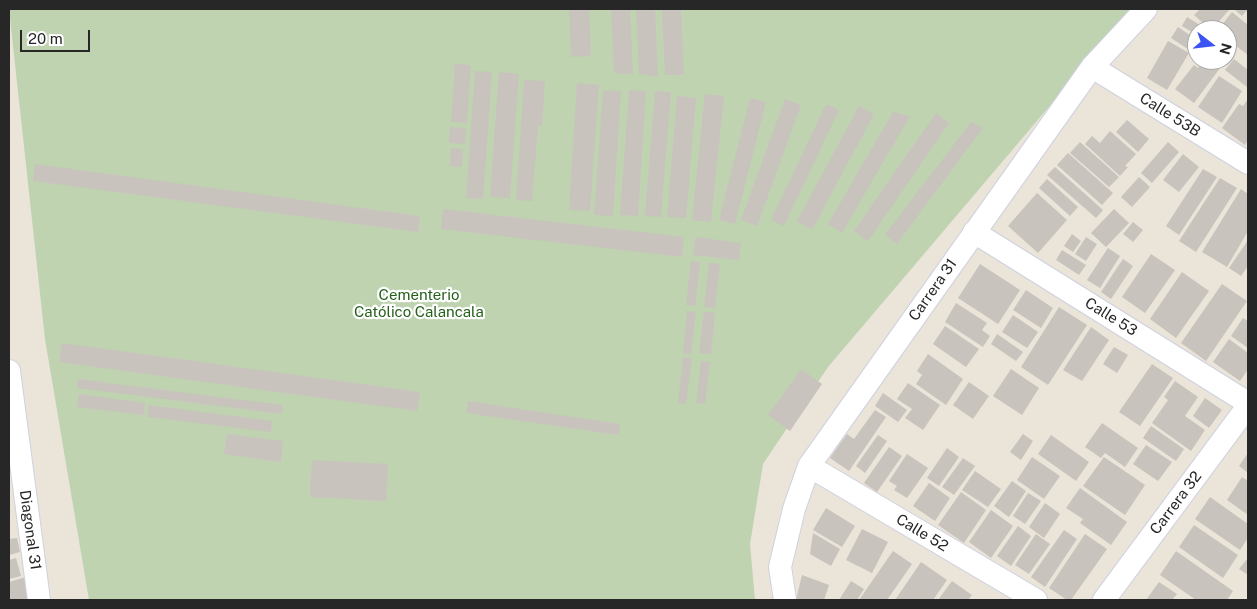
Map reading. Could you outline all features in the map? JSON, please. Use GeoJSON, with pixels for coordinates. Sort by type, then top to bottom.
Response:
{"type":"FeatureCollection","features":[{"type":"Feature","properties":{"kind":"street","name":"Carrera 31"},"geometry":{"type":"LineString","coordinates":[[784,600],[780,568],[794,509],[809,466],[1092,67],[1146,9]]}},
{"type":"Feature","properties":{"kind":"street","name":"Calle 53B"},"geometry":{"type":"LineString","coordinates":[[1092,67],[1248,163]]}},
{"type":"Feature","properties":{"kind":"street","name":"Calle 53"},"geometry":{"type":"LineString","coordinates":[[974,232],[1248,405]]}},
{"type":"Feature","properties":{"kind":"street","name":"Diagonal 31"},"geometry":{"type":"LineString","coordinates":[[9,383],[39,600]]}},
{"type":"Feature","properties":{"kind":"street","name":"Carrera 32"},"geometry":{"type":"LineString","coordinates":[[1104,600],[1248,405]]}},
{"type":"Feature","properties":{"kind":"street","name":"Calle 52"},"geometry":{"type":"LineString","coordinates":[[809,466],[1036,600]]}},
{"type":"Feature","properties":{"kind":"green space","name":"Cementerio Católico Calancala"},"geometry":{"type":"Polygon","coordinates":[[[9,9],[1132,9],[828,367],[763,464],[750,544],[755,600],[89,600],[45,339],[9,9]]]}},
{"type":"Feature","properties":{"kind":"building"},"geometry":{"type":"Polygon","coordinates":[[[569,9],[589,9],[591,56],[571,57],[569,9]]]}},
{"type":"Feature","properties":{"kind":"building"},"geometry":{"type":"Polygon","coordinates":[[[611,9],[630,9],[633,74],[614,73],[611,9]]]}},
{"type":"Feature","properties":{"kind":"building"},"geometry":{"type":"Polygon","coordinates":[[[636,9],[655,9],[658,77],[639,74],[636,9]]]}},
{"type":"Feature","properties":{"kind":"building"},"geometry":{"type":"Polygon","coordinates":[[[662,9],[681,9],[684,75],[665,75],[662,9]]]}},
{"type":"Feature","properties":{"kind":"building"},"geometry":{"type":"Polygon","coordinates":[[[1200,9],[1230,9],[1220,20],[1200,20],[1194,15],[1200,9]]]}},
{"type":"Feature","properties":{"kind":"building"},"geometry":{"type":"Polygon","coordinates":[[[1234,9],[1248,9],[1242,16],[1234,9]]]}},
{"type":"Feature","properties":{"kind":"building"},"geometry":{"type":"Polygon","coordinates":[[[1232,12],[1248,25],[1248,55],[1237,47],[1237,20],[1226,20],[1232,12]]]}},
{"type":"Feature","properties":{"kind":"building"},"geometry":{"type":"Polygon","coordinates":[[[1187,17],[1192,20],[1187,20],[1187,29],[1182,26],[1187,17]]]}},
{"type":"Feature","properties":{"kind":"building"},"geometry":{"type":"Polygon","coordinates":[[[1178,27],[1187,33],[1187,48],[1171,38],[1178,27]]]}},
{"type":"Feature","properties":{"kind":"building"},"geometry":{"type":"Polygon","coordinates":[[[1168,41],[1187,52],[1187,56],[1167,90],[1147,78],[1168,41]]]}},
{"type":"Feature","properties":{"kind":"building"},"geometry":{"type":"Polygon","coordinates":[[[1237,61],[1248,70],[1247,87],[1225,70],[1237,70],[1237,61]]]}},
{"type":"Feature","properties":{"kind":"building"},"geometry":{"type":"Polygon","coordinates":[[[455,64],[471,65],[467,123],[451,122],[455,64]]]}},
{"type":"Feature","properties":{"kind":"building"},"geometry":{"type":"Polygon","coordinates":[[[1190,70],[1219,70],[1194,103],[1175,89],[1190,70]]]}},
{"type":"Feature","properties":{"kind":"building"},"geometry":{"type":"Polygon","coordinates":[[[475,71],[492,72],[483,199],[466,198],[475,71]]]}},
{"type":"Feature","properties":{"kind":"building"},"geometry":{"type":"Polygon","coordinates":[[[499,72],[519,74],[510,198],[490,197],[499,72]]]}},
{"type":"Feature","properties":{"kind":"building"},"geometry":{"type":"Polygon","coordinates":[[[1219,76],[1242,91],[1222,123],[1198,107],[1219,76]]]}},
{"type":"Feature","properties":{"kind":"building"},"geometry":{"type":"Polygon","coordinates":[[[524,80],[545,81],[542,126],[538,126],[532,201],[516,200],[524,80]]]}},
{"type":"Feature","properties":{"kind":"building"},"geometry":{"type":"Polygon","coordinates":[[[577,83],[599,85],[590,211],[569,210],[577,83]]]}},
{"type":"Feature","properties":{"kind":"building"},"geometry":{"type":"Polygon","coordinates":[[[603,90],[621,91],[613,216],[594,215],[603,90]]]}},
{"type":"Feature","properties":{"kind":"building"},"geometry":{"type":"Polygon","coordinates":[[[629,90],[646,91],[638,216],[620,215],[629,90]]]}},
{"type":"Feature","properties":{"kind":"building"},"geometry":{"type":"Polygon","coordinates":[[[655,91],[671,92],[661,217],[645,216],[655,91]]]}},
{"type":"Feature","properties":{"kind":"building"},"geometry":{"type":"Polygon","coordinates":[[[705,94],[724,96],[711,222],[692,220],[705,94]]]}},
{"type":"Feature","properties":{"kind":"building"},"geometry":{"type":"Polygon","coordinates":[[[677,96],[696,98],[686,218],[667,217],[677,96]]]}},
{"type":"Feature","properties":{"kind":"building"},"geometry":{"type":"Polygon","coordinates":[[[750,98],[766,102],[735,224],[719,220],[750,98]]]}},
{"type":"Feature","properties":{"kind":"building"},"geometry":{"type":"Polygon","coordinates":[[[785,99],[801,105],[757,226],[741,220],[785,99]]]}},
{"type":"Feature","properties":{"kind":"building"},"geometry":{"type":"Polygon","coordinates":[[[1248,99],[1248,140],[1245,145],[1222,128],[1239,104],[1243,106],[1248,99]]]}},
{"type":"Feature","properties":{"kind":"building"},"geometry":{"type":"Polygon","coordinates":[[[826,104],[839,110],[784,226],[771,220],[826,104]]]}},
{"type":"Feature","properties":{"kind":"building"},"geometry":{"type":"Polygon","coordinates":[[[859,106],[874,114],[812,230],[797,221],[859,106]]]}},
{"type":"Feature","properties":{"kind":"building"},"geometry":{"type":"Polygon","coordinates":[[[893,112],[910,116],[842,233],[828,224],[893,112]]]}},
{"type":"Feature","properties":{"kind":"building"},"geometry":{"type":"Polygon","coordinates":[[[936,113],[949,123],[868,241],[854,231],[936,113]]]}},
{"type":"Feature","properties":{"kind":"building"},"geometry":{"type":"Polygon","coordinates":[[[1127,120],[1149,139],[1138,152],[1116,132],[1127,120]]]}},
{"type":"Feature","properties":{"kind":"building"},"geometry":{"type":"Polygon","coordinates":[[[971,122],[983,128],[897,244],[885,235],[971,122]]]}},
{"type":"Feature","properties":{"kind":"building"},"geometry":{"type":"Polygon","coordinates":[[[450,127],[466,128],[465,144],[449,143],[450,127]]]}},
{"type":"Feature","properties":{"kind":"building"},"geometry":{"type":"Polygon","coordinates":[[[1110,131],[1136,154],[1125,166],[1128,167],[1120,176],[1085,144],[1092,136],[1100,143],[1110,131]]]}},
{"type":"Feature","properties":{"kind":"building"},"geometry":{"type":"Polygon","coordinates":[[[1080,142],[1119,177],[1109,187],[1070,153],[1080,142]]]}},
{"type":"Feature","properties":{"kind":"building"},"geometry":{"type":"Polygon","coordinates":[[[1168,142],[1179,152],[1152,183],[1141,173],[1168,142]]]}},
{"type":"Feature","properties":{"kind":"building"},"geometry":{"type":"Polygon","coordinates":[[[451,148],[463,149],[462,167],[450,166],[451,148]]]}},
{"type":"Feature","properties":{"kind":"building"},"geometry":{"type":"Polygon","coordinates":[[[1068,153],[1113,193],[1102,205],[1057,165],[1068,153]]]}},
{"type":"Feature","properties":{"kind":"building"},"geometry":{"type":"Polygon","coordinates":[[[1183,154],[1199,167],[1179,192],[1163,180],[1183,154]]]}},
{"type":"Feature","properties":{"kind":"building"},"geometry":{"type":"Polygon","coordinates":[[[35,164],[420,216],[418,232],[33,181],[35,164]]]}},
{"type":"Feature","properties":{"kind":"building"},"geometry":{"type":"Polygon","coordinates":[[[1055,167],[1103,210],[1096,218],[1047,175],[1055,167]]]}},
{"type":"Feature","properties":{"kind":"building"},"geometry":{"type":"Polygon","coordinates":[[[1203,169],[1217,177],[1179,235],[1166,226],[1203,169]]]}},
{"type":"Feature","properties":{"kind":"building"},"geometry":{"type":"Polygon","coordinates":[[[1139,177],[1150,187],[1132,207],[1121,197],[1139,177]]]}},
{"type":"Feature","properties":{"kind":"building"},"geometry":{"type":"Polygon","coordinates":[[[1220,178],[1237,188],[1196,252],[1179,241],[1220,178]]]}},
{"type":"Feature","properties":{"kind":"building"},"geometry":{"type":"Polygon","coordinates":[[[1047,179],[1078,207],[1070,216],[1039,188],[1047,179]]]}},
{"type":"Feature","properties":{"kind":"building"},"geometry":{"type":"Polygon","coordinates":[[[1241,189],[1248,194],[1248,231],[1227,267],[1202,252],[1241,189]]]}},
{"type":"Feature","properties":{"kind":"building"},"geometry":{"type":"Polygon","coordinates":[[[1037,193],[1067,220],[1038,253],[1008,226],[1037,193]]]}},
{"type":"Feature","properties":{"kind":"building"},"geometry":{"type":"Polygon","coordinates":[[[443,209],[684,237],[682,257],[441,229],[443,209]]]}},
{"type":"Feature","properties":{"kind":"building"},"geometry":{"type":"Polygon","coordinates":[[[1114,209],[1129,223],[1106,247],[1091,233],[1114,209]]]}},
{"type":"Feature","properties":{"kind":"building"},"geometry":{"type":"Polygon","coordinates":[[[1133,222],[1143,230],[1133,242],[1123,234],[1133,222]]]}},
{"type":"Feature","properties":{"kind":"building"},"geometry":{"type":"Polygon","coordinates":[[[1072,234],[1081,241],[1073,252],[1064,246],[1072,234]]]}},
{"type":"Feature","properties":{"kind":"building"},"geometry":{"type":"Polygon","coordinates":[[[696,237],[741,243],[739,260],[693,255],[696,237]]]}},
{"type":"Feature","properties":{"kind":"building"},"geometry":{"type":"Polygon","coordinates":[[[1086,237],[1097,244],[1086,261],[1075,254],[1086,237]]]}},
{"type":"Feature","properties":{"kind":"building"},"geometry":{"type":"Polygon","coordinates":[[[1248,240],[1248,266],[1241,276],[1229,268],[1248,240]]]}},
{"type":"Feature","properties":{"kind":"building"},"geometry":{"type":"Polygon","coordinates":[[[1108,248],[1120,256],[1100,288],[1087,280],[1108,248]]]}},
{"type":"Feature","properties":{"kind":"building"},"geometry":{"type":"Polygon","coordinates":[[[1062,250],[1086,265],[1079,275],[1056,260],[1062,250]]]}},
{"type":"Feature","properties":{"kind":"building"},"geometry":{"type":"Polygon","coordinates":[[[1151,254],[1175,270],[1145,313],[1122,297],[1151,254]]]}},
{"type":"Feature","properties":{"kind":"building"},"geometry":{"type":"Polygon","coordinates":[[[1123,259],[1133,266],[1111,299],[1101,292],[1123,259]]]}},
{"type":"Feature","properties":{"kind":"building"},"geometry":{"type":"Polygon","coordinates":[[[691,261],[700,262],[695,306],[686,305],[691,261]]]}},
{"type":"Feature","properties":{"kind":"building"},"geometry":{"type":"Polygon","coordinates":[[[709,263],[720,264],[715,308],[704,307],[709,263]]]}},
{"type":"Feature","properties":{"kind":"building"},"geometry":{"type":"Polygon","coordinates":[[[980,264],[1020,290],[998,324],[958,298],[980,264]]]}},
{"type":"Feature","properties":{"kind":"building"},"geometry":{"type":"Polygon","coordinates":[[[1182,272],[1209,291],[1176,338],[1150,319],[1182,272]]]}},
{"type":"Feature","properties":{"kind":"building"},"geometry":{"type":"Polygon","coordinates":[[[1222,284],[1247,301],[1206,361],[1181,343],[1222,284]]]}},
{"type":"Feature","properties":{"kind":"building"},"geometry":{"type":"Polygon","coordinates":[[[1026,290],[1053,308],[1041,328],[1013,310],[1026,290]]]}},
{"type":"Feature","properties":{"kind":"building"},"geometry":{"type":"Polygon","coordinates":[[[956,303],[987,323],[982,330],[990,336],[983,347],[945,322],[956,303]]]}},
{"type":"Feature","properties":{"kind":"building"},"geometry":{"type":"Polygon","coordinates":[[[1059,307],[1087,325],[1048,385],[1021,367],[1059,307]]]}},
{"type":"Feature","properties":{"kind":"building"},"geometry":{"type":"Polygon","coordinates":[[[687,311],[696,312],[691,354],[683,353],[687,311]]]}},
{"type":"Feature","properties":{"kind":"building"},"geometry":{"type":"Polygon","coordinates":[[[704,312],[715,313],[711,354],[699,353],[704,312]]]}},
{"type":"Feature","properties":{"kind":"building"},"geometry":{"type":"Polygon","coordinates":[[[1013,315],[1038,332],[1027,348],[1002,332],[1013,315]]]}},
{"type":"Feature","properties":{"kind":"building"},"geometry":{"type":"Polygon","coordinates":[[[1243,318],[1248,321],[1248,348],[1231,336],[1243,318]]]}},
{"type":"Feature","properties":{"kind":"building"},"geometry":{"type":"Polygon","coordinates":[[[945,326],[979,349],[966,367],[933,344],[945,326]]]}},
{"type":"Feature","properties":{"kind":"building"},"geometry":{"type":"Polygon","coordinates":[[[1091,327],[1109,340],[1082,381],[1063,370],[1091,327]]]}},
{"type":"Feature","properties":{"kind":"building"},"geometry":{"type":"Polygon","coordinates":[[[997,334],[1023,352],[1016,361],[991,344],[997,334]]]}},
{"type":"Feature","properties":{"kind":"building"},"geometry":{"type":"Polygon","coordinates":[[[1229,339],[1248,353],[1248,369],[1240,381],[1213,362],[1229,339]]]}},
{"type":"Feature","properties":{"kind":"building"},"geometry":{"type":"Polygon","coordinates":[[[62,343],[420,392],[417,411],[59,362],[62,343]]]}},
{"type":"Feature","properties":{"kind":"building"},"geometry":{"type":"Polygon","coordinates":[[[1114,347],[1128,355],[1117,373],[1103,364],[1114,347]]]}},
{"type":"Feature","properties":{"kind":"building"},"geometry":{"type":"Polygon","coordinates":[[[928,354],[963,379],[946,405],[916,384],[922,375],[917,371],[928,354]]]}},
{"type":"Feature","properties":{"kind":"building"},"geometry":{"type":"Polygon","coordinates":[[[683,357],[692,359],[686,404],[678,403],[683,357]]]}},
{"type":"Feature","properties":{"kind":"building"},"geometry":{"type":"Polygon","coordinates":[[[701,361],[710,362],[705,404],[696,403],[701,361]]]}},
{"type":"Feature","properties":{"kind":"building"},"geometry":{"type":"Polygon","coordinates":[[[1152,364],[1173,378],[1140,426],[1119,412],[1152,364]]]}},
{"type":"Feature","properties":{"kind":"building"},"geometry":{"type":"Polygon","coordinates":[[[801,369],[822,384],[790,431],[768,415],[801,369]]]}},
{"type":"Feature","properties":{"kind":"building"},"geometry":{"type":"Polygon","coordinates":[[[1011,369],[1039,388],[1022,415],[993,396],[1011,369]]]}},
{"type":"Feature","properties":{"kind":"building"},"geometry":{"type":"Polygon","coordinates":[[[78,379],[283,405],[282,414],[77,388],[78,379]]]}},
{"type":"Feature","properties":{"kind":"building"},"geometry":{"type":"Polygon","coordinates":[[[1175,381],[1198,397],[1185,416],[1205,430],[1191,451],[1152,423],[1168,400],[1164,397],[1175,381]]]}},
{"type":"Feature","properties":{"kind":"building"},"geometry":{"type":"Polygon","coordinates":[[[969,382],[989,396],[973,419],[953,405],[969,382]]]}},
{"type":"Feature","properties":{"kind":"building"},"geometry":{"type":"Polygon","coordinates":[[[908,383],[940,405],[923,430],[905,418],[912,409],[897,399],[908,383]]]}},
{"type":"Feature","properties":{"kind":"building"},"geometry":{"type":"Polygon","coordinates":[[[883,393],[907,410],[898,422],[875,406],[883,393]]]}},
{"type":"Feature","properties":{"kind":"building"},"geometry":{"type":"Polygon","coordinates":[[[79,394],[145,403],[144,415],[77,407],[79,394]]]}},
{"type":"Feature","properties":{"kind":"building"},"geometry":{"type":"Polygon","coordinates":[[[1205,398],[1222,410],[1209,428],[1193,416],[1205,398]]]}},
{"type":"Feature","properties":{"kind":"building"},"geometry":{"type":"Polygon","coordinates":[[[468,401],[620,424],[619,435],[466,413],[468,401]]]}},
{"type":"Feature","properties":{"kind":"building"},"geometry":{"type":"Polygon","coordinates":[[[148,405],[272,421],[271,432],[147,417],[148,405]]]}},
{"type":"Feature","properties":{"kind":"building"},"geometry":{"type":"Polygon","coordinates":[[[875,410],[886,417],[849,471],[830,458],[847,434],[854,439],[875,410]]]}},
{"type":"Feature","properties":{"kind":"building"},"geometry":{"type":"Polygon","coordinates":[[[1102,423],[1138,448],[1125,467],[1105,453],[1101,458],[1085,447],[1102,423]]]}},
{"type":"Feature","properties":{"kind":"building"},"geometry":{"type":"Polygon","coordinates":[[[1151,426],[1184,449],[1176,461],[1143,438],[1151,426]]]}},
{"type":"Feature","properties":{"kind":"building"},"geometry":{"type":"Polygon","coordinates":[[[227,434],[283,441],[281,462],[224,454],[227,434]]]}},
{"type":"Feature","properties":{"kind":"building"},"geometry":{"type":"Polygon","coordinates":[[[1023,434],[1033,441],[1021,460],[1010,452],[1023,434]]]}},
{"type":"Feature","properties":{"kind":"building"},"geometry":{"type":"Polygon","coordinates":[[[878,435],[887,441],[865,473],[856,466],[878,435]]]}},
{"type":"Feature","properties":{"kind":"building"},"geometry":{"type":"Polygon","coordinates":[[[1051,435],[1089,462],[1076,481],[1038,454],[1051,435]]]}},
{"type":"Feature","properties":{"kind":"building"},"geometry":{"type":"Polygon","coordinates":[[[1146,445],[1172,462],[1158,481],[1133,464],[1146,445]]]}},
{"type":"Feature","properties":{"kind":"building"},"geometry":{"type":"Polygon","coordinates":[[[889,447],[902,456],[877,492],[864,483],[889,447]]]}},
{"type":"Feature","properties":{"kind":"building"},"geometry":{"type":"Polygon","coordinates":[[[947,448],[959,457],[939,486],[927,478],[947,448]]]}},
{"type":"Feature","properties":{"kind":"building"},"geometry":{"type":"Polygon","coordinates":[[[1248,453],[1248,473],[1239,466],[1248,453]]]}},
{"type":"Feature","properties":{"kind":"building"},"geometry":{"type":"Polygon","coordinates":[[[907,454],[928,468],[907,498],[894,490],[897,486],[889,481],[907,454]]]}},
{"type":"Feature","properties":{"kind":"building"},"geometry":{"type":"Polygon","coordinates":[[[1032,457],[1060,476],[1044,499],[1017,480],[1032,457]]]}},
{"type":"Feature","properties":{"kind":"building"},"geometry":{"type":"Polygon","coordinates":[[[1104,457],[1145,485],[1125,515],[1083,486],[1104,457]]]}},
{"type":"Feature","properties":{"kind":"building"},"geometry":{"type":"Polygon","coordinates":[[[963,458],[975,466],[954,495],[942,487],[963,458]]]}},
{"type":"Feature","properties":{"kind":"building"},"geometry":{"type":"Polygon","coordinates":[[[312,460],[388,464],[386,501],[310,497],[312,460]]]}},
{"type":"Feature","properties":{"kind":"building"},"geometry":{"type":"Polygon","coordinates":[[[975,471],[1001,489],[988,507],[962,490],[975,471]]]}},
{"type":"Feature","properties":{"kind":"building"},"geometry":{"type":"Polygon","coordinates":[[[1242,477],[1248,481],[1248,515],[1227,500],[1242,477]]]}},
{"type":"Feature","properties":{"kind":"building"},"geometry":{"type":"Polygon","coordinates":[[[1012,481],[1026,491],[1009,517],[994,506],[1012,481]]]}},
{"type":"Feature","properties":{"kind":"building"},"geometry":{"type":"Polygon","coordinates":[[[929,483],[950,498],[935,521],[913,506],[929,483]]]}},
{"type":"Feature","properties":{"kind":"building"},"geometry":{"type":"Polygon","coordinates":[[[1080,488],[1127,522],[1111,545],[1080,523],[1083,519],[1066,508],[1080,488]]]}},
{"type":"Feature","properties":{"kind":"building"},"geometry":{"type":"Polygon","coordinates":[[[961,492],[986,510],[964,543],[938,525],[961,492]]]}},
{"type":"Feature","properties":{"kind":"building"},"geometry":{"type":"Polygon","coordinates":[[[1028,493],[1041,501],[1025,524],[1013,516],[1028,493]]]}},
{"type":"Feature","properties":{"kind":"building"},"geometry":{"type":"Polygon","coordinates":[[[1210,497],[1248,524],[1248,538],[1240,550],[1195,519],[1210,497]]]}},
{"type":"Feature","properties":{"kind":"building"},"geometry":{"type":"Polygon","coordinates":[[[1045,503],[1060,514],[1044,538],[1029,527],[1045,503]]]}},
{"type":"Feature","properties":{"kind":"building"},"geometry":{"type":"Polygon","coordinates":[[[826,508],[855,526],[842,547],[813,530],[826,508]]]}},
{"type":"Feature","properties":{"kind":"building"},"geometry":{"type":"Polygon","coordinates":[[[991,510],[1013,526],[991,558],[969,542],[991,510]]]}},
{"type":"Feature","properties":{"kind":"building"},"geometry":{"type":"Polygon","coordinates":[[[1194,525],[1238,555],[1223,578],[1179,547],[1194,525]]]}},
{"type":"Feature","properties":{"kind":"building"},"geometry":{"type":"Polygon","coordinates":[[[1018,526],[1031,536],[1011,566],[997,556],[1018,526]]]}},
{"type":"Feature","properties":{"kind":"building"},"geometry":{"type":"Polygon","coordinates":[[[862,529],[888,542],[872,573],[846,560],[862,529]]]}},
{"type":"Feature","properties":{"kind":"building"},"geometry":{"type":"Polygon","coordinates":[[[1064,530],[1077,539],[1045,587],[1031,577],[1064,530]]]}},
{"type":"Feature","properties":{"kind":"building"},"geometry":{"type":"Polygon","coordinates":[[[813,533],[840,549],[831,566],[810,554],[813,533]]]}},
{"type":"Feature","properties":{"kind":"building"},"geometry":{"type":"Polygon","coordinates":[[[1036,534],[1050,544],[1029,574],[1015,565],[1036,534]]]}},
{"type":"Feature","properties":{"kind":"building"},"geometry":{"type":"Polygon","coordinates":[[[1085,534],[1107,549],[1071,600],[1067,600],[1049,588],[1085,534]]]}},
{"type":"Feature","properties":{"kind":"building"},"geometry":{"type":"Polygon","coordinates":[[[17,538],[20,552],[9,555],[9,539],[17,538]]]}},
{"type":"Feature","properties":{"kind":"building"},"geometry":{"type":"Polygon","coordinates":[[[893,551],[912,564],[887,600],[859,600],[893,551]]]}},
{"type":"Feature","properties":{"kind":"building"},"geometry":{"type":"Polygon","coordinates":[[[1176,551],[1233,591],[1227,600],[1196,600],[1160,575],[1176,551]]]}},
{"type":"Feature","properties":{"kind":"building"},"geometry":{"type":"Polygon","coordinates":[[[16,558],[21,576],[9,579],[9,560],[16,558]]]}},
{"type":"Feature","properties":{"kind":"building"},"geometry":{"type":"Polygon","coordinates":[[[1248,560],[1248,575],[1239,569],[1248,560]]]}},
{"type":"Feature","properties":{"kind":"building"},"geometry":{"type":"Polygon","coordinates":[[[921,562],[947,580],[933,600],[895,600],[921,562]]]}},
{"type":"Feature","properties":{"kind":"building"},"geometry":{"type":"Polygon","coordinates":[[[802,575],[829,585],[824,600],[796,600],[802,575]]]}},
{"type":"Feature","properties":{"kind":"building"},"geometry":{"type":"Polygon","coordinates":[[[26,577],[33,600],[9,600],[9,582],[26,577]]]}},
{"type":"Feature","properties":{"kind":"building"},"geometry":{"type":"Polygon","coordinates":[[[851,581],[864,589],[857,600],[839,600],[851,581]]]}},
{"type":"Feature","properties":{"kind":"building"},"geometry":{"type":"Polygon","coordinates":[[[952,581],[972,595],[968,600],[938,600],[952,581]]]}},
{"type":"Feature","properties":{"kind":"building"},"geometry":{"type":"Polygon","coordinates":[[[1159,582],[1177,594],[1172,600],[1146,600],[1159,582]]]}}]}
